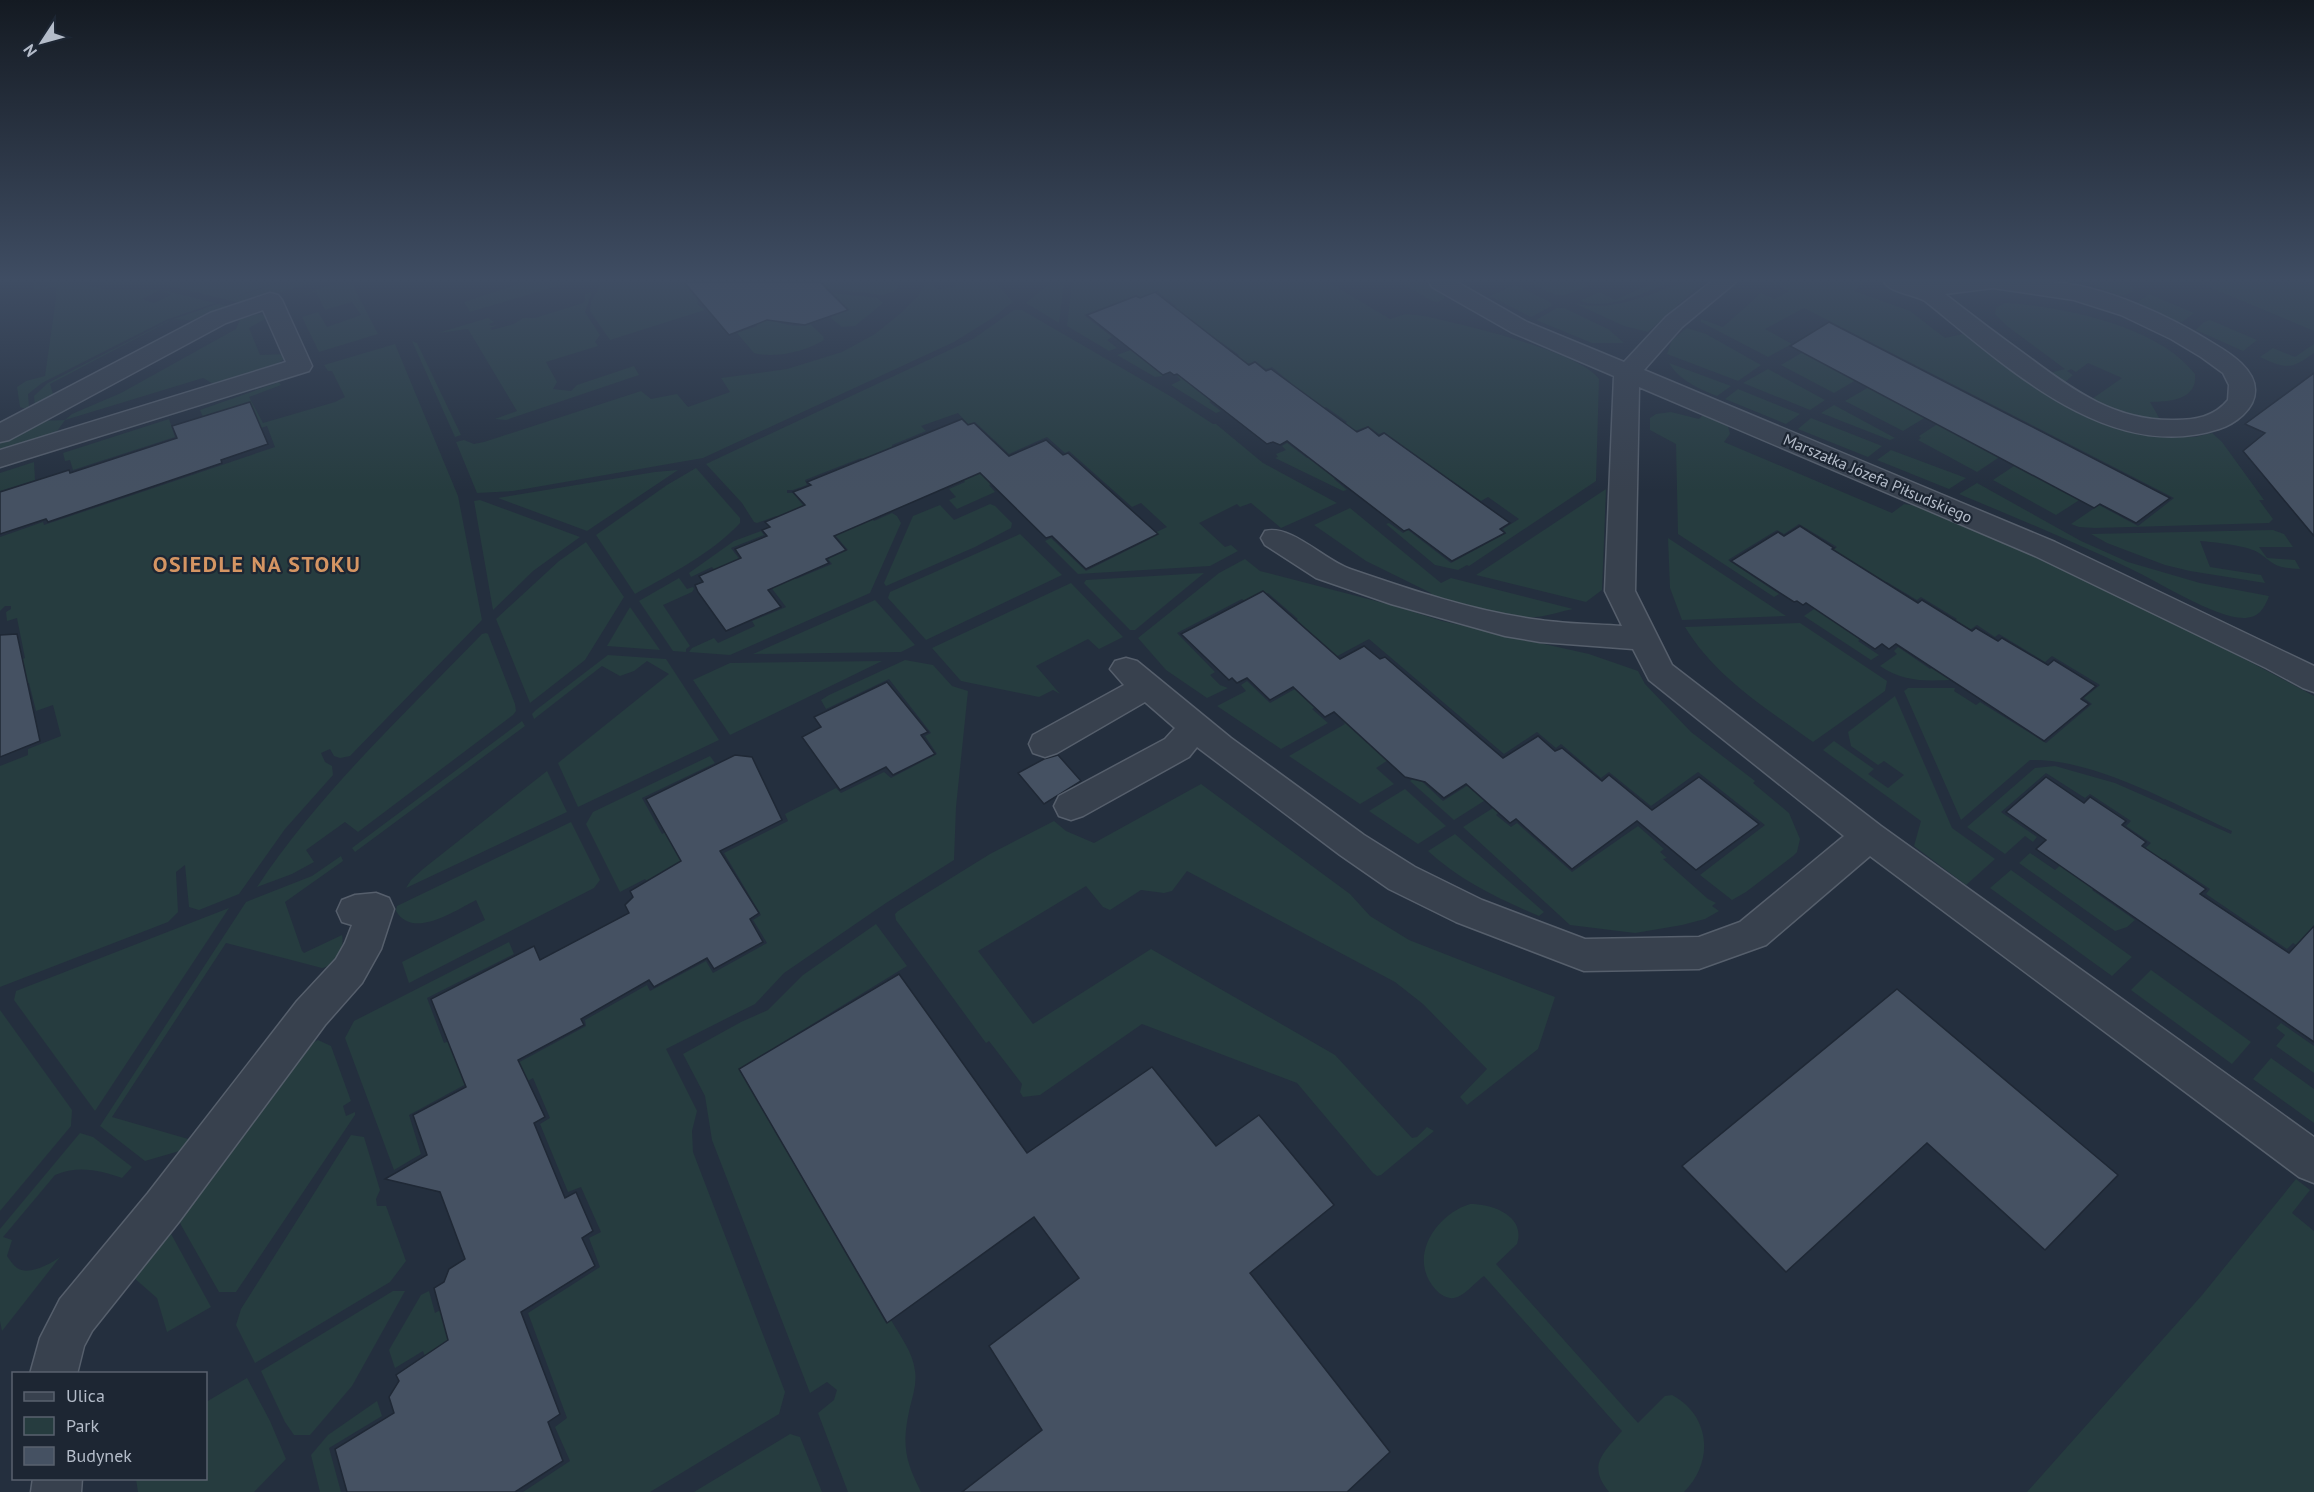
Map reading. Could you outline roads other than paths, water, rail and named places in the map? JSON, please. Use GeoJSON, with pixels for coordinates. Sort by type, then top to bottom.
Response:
{"type":"FeatureCollection","features":[{"type":"Feature","properties":{"kind":"street"},"geometry":{"type":"LineString","coordinates":[[0,434],[155,352]]}},
{"type":"Feature","properties":{"kind":"street"},"geometry":{"type":"LineString","coordinates":[[0,459],[300,366],[293,352]]}},
{"type":"Feature","properties":{"kind":"street","name":"Marszałka Józefa Piłsudskiego"},"geometry":{"type":"LineString","coordinates":[[1576,352],[2045,549],[2277,660],[2314,681]]}},
{"type":"Feature","properties":{"kind":"street"},"geometry":{"type":"LineString","coordinates":[[1647,352],[1627,374],[1620,591],[1660,672],[1869,836],[2314,1162]]}},
{"type":"Feature","properties":{"kind":"street"},"geometry":{"type":"LineString","coordinates":[[2005,352],[2047,383],[2099,414],[2149,427],[2191,428],[2218,421],[2239,403],[2242,386],[2236,374],[2219,358],[2208,352]]}},
{"type":"Feature","properties":{"kind":"street"},"geometry":{"type":"LineString","coordinates":[[1275,538],[1326,571],[1409,599],[1505,625],[1540,631],[1644,639]]}},
{"type":"Feature","properties":{"kind":"street"},"geometry":{"type":"LineString","coordinates":[[1045,744],[1136,678],[1195,728],[1352,845],[1402,878],[1470,911],[1584,955],[1700,953],[1753,934],[1869,836]]}},
{"type":"Feature","properties":{"kind":"street"},"geometry":{"type":"LineString","coordinates":[[1071,806],[1177,748],[1195,728]]}},
{"type":"Feature","properties":{"kind":"street"},"geometry":{"type":"LineString","coordinates":[[54,1372],[63,1338],[76,1315],[163,1208],[311,1013],[349,971],[362,949],[376,909],[355,911]]}},
{"type":"Feature","properties":{"kind":"district","name":"OSIEDLE NA STOKU"},"geometry":{"type":"Point","coordinates":[257,564]}}]}
